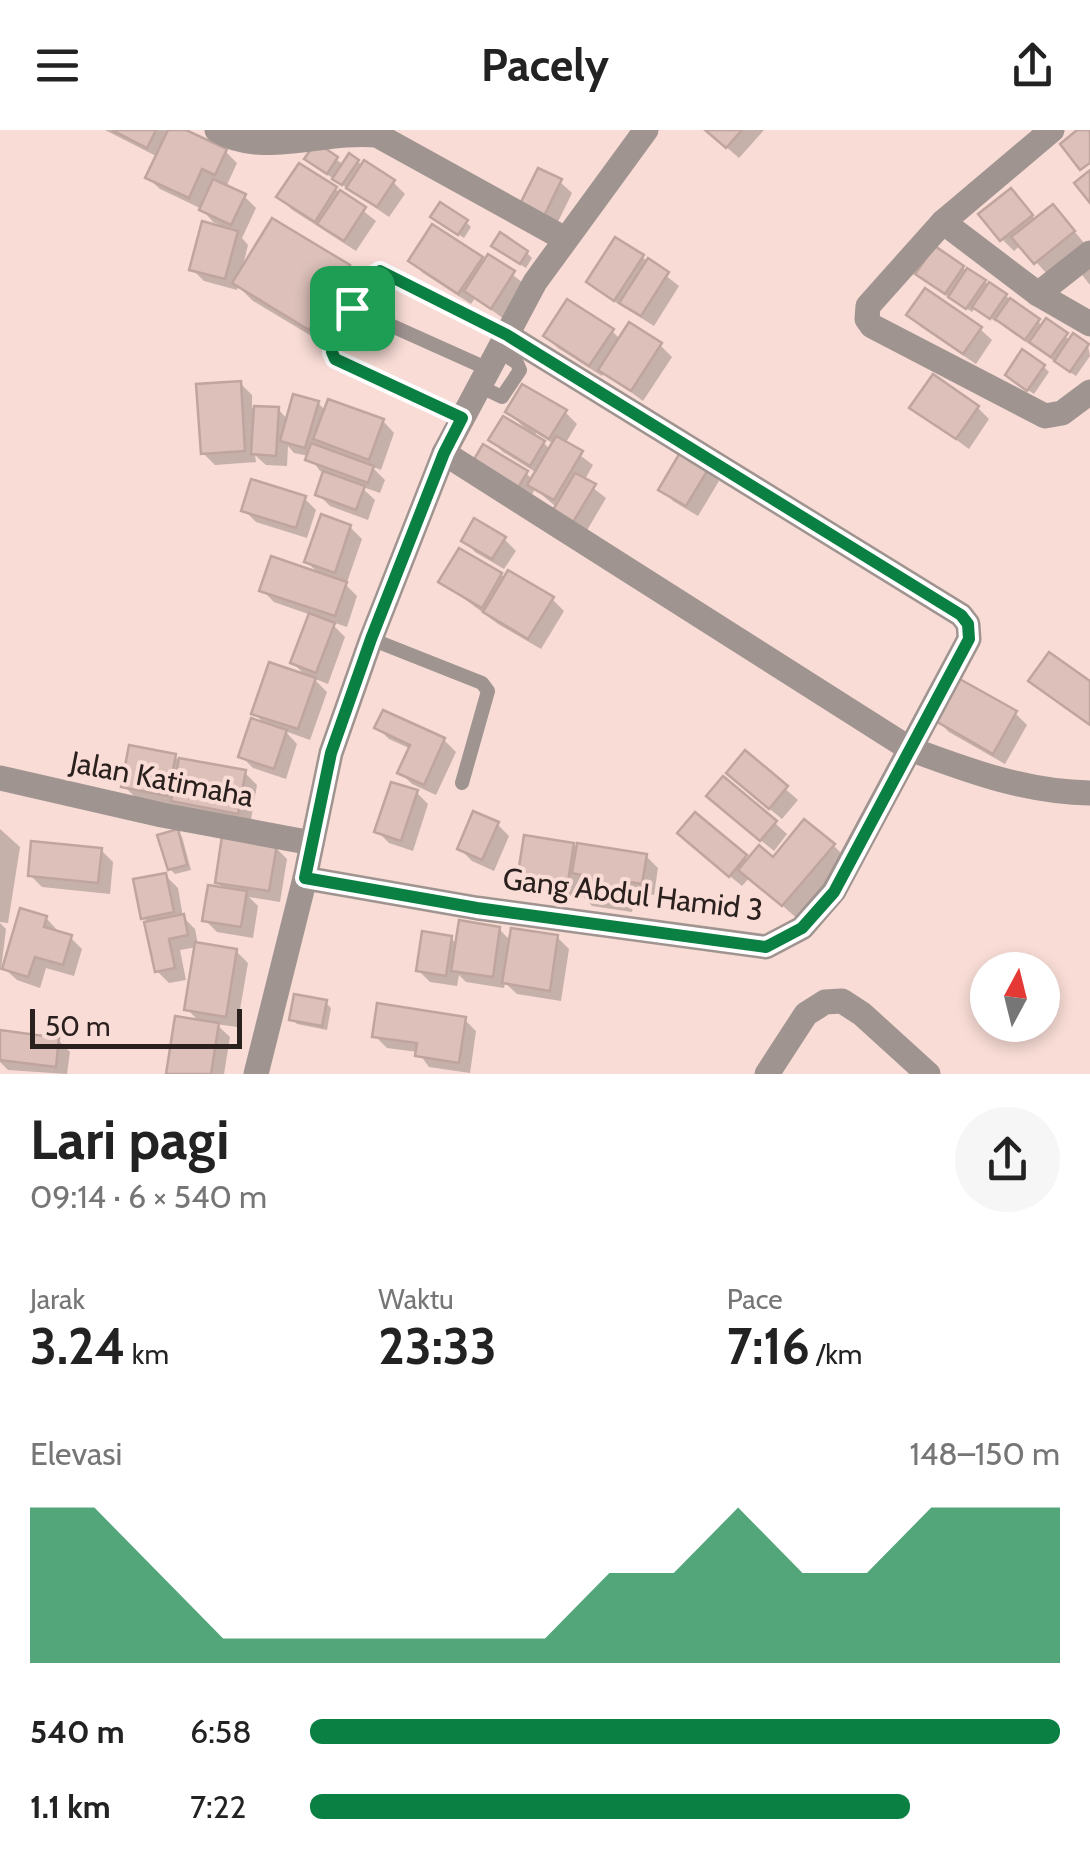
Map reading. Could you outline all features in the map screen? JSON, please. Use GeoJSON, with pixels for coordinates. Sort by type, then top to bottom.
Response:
{"type":"FeatureCollection","features":[{"type":"Feature","properties":{"kind":"street"},"geometry":{"type":"LineString","coordinates":[[217,130],[247,143],[342,132],[377,136],[564,238]]}},
{"type":"Feature","properties":{"kind":"street"},"geometry":{"type":"LineString","coordinates":[[256,1074],[305,878],[331,753],[444,453],[564,238],[646,130]]}},
{"type":"Feature","properties":{"kind":"street"},"geometry":{"type":"LineString","coordinates":[[1052,130],[943,222],[868,306],[867,319],[872,326],[1045,416],[1062,413],[1090,392]]}},
{"type":"Feature","properties":{"kind":"street"},"geometry":{"type":"LineString","coordinates":[[943,222],[1038,294],[1090,324]]}},
{"type":"Feature","properties":{"kind":"street"},"geometry":{"type":"LineString","coordinates":[[1038,294],[1090,252]]}},
{"type":"Feature","properties":{"kind":"street","name":"Gang Abdul Hamid 3"},"geometry":{"type":"LineString","coordinates":[[305,878],[477,908],[766,947],[802,928],[834,892],[969,639],[968,624],[961,615],[493,360]]}},
{"type":"Feature","properties":{"kind":"street"},"geometry":{"type":"LineString","coordinates":[[444,453],[910,749],[980,776],[1024,786],[1090,793]]}},
{"type":"Feature","properties":{"kind":"street","name":"Jalan Katimaha"},"geometry":{"type":"LineString","coordinates":[[0,778],[312,844]]}},
{"type":"Feature","properties":{"kind":"street"},"geometry":{"type":"LineString","coordinates":[[767,1074],[806,1014],[825,1002],[842,1001],[862,1014],[928,1074]]}},
{"type":"Feature","properties":{"kind":"lane"},"geometry":{"type":"LineString","coordinates":[[462,418],[335,359],[333,340],[369,277],[380,271],[493,360]]}},
{"type":"Feature","properties":{"kind":"lane"},"geometry":{"type":"LineString","coordinates":[[352,308],[493,360]]}},
{"type":"Feature","properties":{"kind":"lane"},"geometry":{"type":"LineString","coordinates":[[371,639],[482,683],[488,691],[462,783]]}},
{"type":"Feature","properties":{"kind":"building"},"geometry":{"type":"Polygon","coordinates":[[[112,130],[156,130],[147,148],[112,130]]]}},
{"type":"Feature","properties":{"kind":"building"},"geometry":{"type":"Polygon","coordinates":[[[168,130],[186,130],[227,149],[215,175],[202,169],[189,198],[145,178],[168,130]]]}},
{"type":"Feature","properties":{"kind":"building"},"geometry":{"type":"Polygon","coordinates":[[[705,130],[742,130],[726,148],[705,130]]]}},
{"type":"Feature","properties":{"kind":"building"},"geometry":{"type":"Polygon","coordinates":[[[1077,130],[1090,130],[1090,163],[1080,170],[1060,144],[1077,130]]]}},
{"type":"Feature","properties":{"kind":"building"},"geometry":{"type":"Polygon","coordinates":[[[316,142],[338,157],[327,174],[304,159],[316,142]]]}},
{"type":"Feature","properties":{"kind":"building"},"geometry":{"type":"Polygon","coordinates":[[[349,153],[359,160],[342,185],[332,179],[349,153]]]}},
{"type":"Feature","properties":{"kind":"building"},"geometry":{"type":"Polygon","coordinates":[[[364,160],[395,180],[377,207],[346,188],[364,160]]]}},
{"type":"Feature","properties":{"kind":"building"},"geometry":{"type":"Polygon","coordinates":[[[299,163],[337,187],[315,222],[276,197],[299,163]]]}},
{"type":"Feature","properties":{"kind":"building"},"geometry":{"type":"Polygon","coordinates":[[[538,168],[562,179],[543,218],[519,206],[538,168]]]}},
{"type":"Feature","properties":{"kind":"building"},"geometry":{"type":"Polygon","coordinates":[[[1090,170],[1090,203],[1074,183],[1090,170]]]}},
{"type":"Feature","properties":{"kind":"building"},"geometry":{"type":"Polygon","coordinates":[[[213,179],[246,194],[231,225],[199,210],[213,179]]]}},
{"type":"Feature","properties":{"kind":"building"},"geometry":{"type":"Polygon","coordinates":[[[1011,188],[1033,215],[1000,241],[978,214],[1011,188]]]}},
{"type":"Feature","properties":{"kind":"building"},"geometry":{"type":"Polygon","coordinates":[[[340,190],[366,207],[344,241],[317,224],[340,190]]]}},
{"type":"Feature","properties":{"kind":"building"},"geometry":{"type":"Polygon","coordinates":[[[440,202],[468,220],[458,235],[430,217],[440,202]]]}},
{"type":"Feature","properties":{"kind":"building"},"geometry":{"type":"Polygon","coordinates":[[[1053,204],[1075,231],[1034,264],[1011,237],[1053,204]]]}},
{"type":"Feature","properties":{"kind":"building"},"geometry":{"type":"Polygon","coordinates":[[[272,218],[350,265],[309,330],[232,283],[272,218]]]}},
{"type":"Feature","properties":{"kind":"building"},"geometry":{"type":"Polygon","coordinates":[[[202,221],[238,231],[225,279],[189,270],[202,221]]]}},
{"type":"Feature","properties":{"kind":"building"},"geometry":{"type":"Polygon","coordinates":[[[432,224],[483,257],[458,294],[408,261],[432,224]]]}},
{"type":"Feature","properties":{"kind":"building"},"geometry":{"type":"Polygon","coordinates":[[[500,232],[528,251],[520,264],[491,246],[500,232]]]}},
{"type":"Feature","properties":{"kind":"building"},"geometry":{"type":"Polygon","coordinates":[[[615,237],[644,255],[614,301],[586,282],[615,237]]]}},
{"type":"Feature","properties":{"kind":"building"},"geometry":{"type":"Polygon","coordinates":[[[935,246],[964,266],[945,294],[915,274],[935,246]]]}},
{"type":"Feature","properties":{"kind":"building"},"geometry":{"type":"Polygon","coordinates":[[[488,254],[515,271],[491,309],[464,291],[488,254]]]}},
{"type":"Feature","properties":{"kind":"building"},"geometry":{"type":"Polygon","coordinates":[[[648,258],[669,272],[641,316],[619,303],[648,258]]]}},
{"type":"Feature","properties":{"kind":"building"},"geometry":{"type":"Polygon","coordinates":[[[967,268],[986,280],[966,309],[948,297],[967,268]]]}},
{"type":"Feature","properties":{"kind":"building"},"geometry":{"type":"Polygon","coordinates":[[[989,282],[1007,294],[990,319],[972,307],[989,282]]]}},
{"type":"Feature","properties":{"kind":"building"},"geometry":{"type":"Polygon","coordinates":[[[925,288],[982,327],[963,354],[906,315],[925,288]]]}},
{"type":"Feature","properties":{"kind":"building"},"geometry":{"type":"Polygon","coordinates":[[[1010,298],[1040,319],[1025,340],[995,319],[1010,298]]]}},
{"type":"Feature","properties":{"kind":"building"},"geometry":{"type":"Polygon","coordinates":[[[567,299],[614,329],[589,366],[543,336],[567,299]]]}},
{"type":"Feature","properties":{"kind":"building"},"geometry":{"type":"Polygon","coordinates":[[[1046,318],[1068,333],[1051,357],[1029,342],[1046,318]]]}},
{"type":"Feature","properties":{"kind":"building"},"geometry":{"type":"Polygon","coordinates":[[[629,322],[662,343],[631,391],[598,370],[629,322]]]}},
{"type":"Feature","properties":{"kind":"building"},"geometry":{"type":"Polygon","coordinates":[[[1073,333],[1089,344],[1070,372],[1054,361],[1073,333]]]}},
{"type":"Feature","properties":{"kind":"building"},"geometry":{"type":"Polygon","coordinates":[[[1022,349],[1045,365],[1027,391],[1005,375],[1022,349]]]}},
{"type":"Feature","properties":{"kind":"building"},"geometry":{"type":"Polygon","coordinates":[[[933,374],[979,406],[956,439],[909,408],[933,374]]]}},
{"type":"Feature","properties":{"kind":"building"},"geometry":{"type":"Polygon","coordinates":[[[241,381],[245,451],[201,454],[196,384],[241,381]]]}},
{"type":"Feature","properties":{"kind":"building"},"geometry":{"type":"Polygon","coordinates":[[[522,384],[567,410],[549,439],[505,412],[522,384]]]}},
{"type":"Feature","properties":{"kind":"building"},"geometry":{"type":"Polygon","coordinates":[[[293,394],[319,401],[305,448],[280,441],[293,394]]]}},
{"type":"Feature","properties":{"kind":"building"},"geometry":{"type":"Polygon","coordinates":[[[328,399],[384,419],[369,460],[313,439],[328,399]]]}},
{"type":"Feature","properties":{"kind":"building"},"geometry":{"type":"Polygon","coordinates":[[[254,406],[279,407],[276,456],[251,454],[254,406]]]}},
{"type":"Feature","properties":{"kind":"building"},"geometry":{"type":"Polygon","coordinates":[[[503,416],[545,441],[530,466],[488,440],[503,416]]]}},
{"type":"Feature","properties":{"kind":"building"},"geometry":{"type":"Polygon","coordinates":[[[556,436],[583,451],[554,500],[527,485],[556,436]]]}},
{"type":"Feature","properties":{"kind":"building"},"geometry":{"type":"Polygon","coordinates":[[[311,443],[374,466],[368,483],[305,460],[311,443]]]}},
{"type":"Feature","properties":{"kind":"building"},"geometry":{"type":"Polygon","coordinates":[[[483,444],[528,471],[518,488],[473,461],[483,444]]]}},
{"type":"Feature","properties":{"kind":"building"},"geometry":{"type":"Polygon","coordinates":[[[681,451],[709,468],[686,506],[658,490],[681,451]]]}},
{"type":"Feature","properties":{"kind":"building"},"geometry":{"type":"Polygon","coordinates":[[[323,471],[365,486],[356,510],[315,495],[323,471]]]}},
{"type":"Feature","properties":{"kind":"building"},"geometry":{"type":"Polygon","coordinates":[[[575,473],[596,484],[573,522],[553,510],[575,473]]]}},
{"type":"Feature","properties":{"kind":"building"},"geometry":{"type":"Polygon","coordinates":[[[251,479],[306,496],[296,528],[241,511],[251,479]]]}},
{"type":"Feature","properties":{"kind":"building"},"geometry":{"type":"Polygon","coordinates":[[[321,514],[351,525],[335,573],[304,562],[321,514]]]}},
{"type":"Feature","properties":{"kind":"building"},"geometry":{"type":"Polygon","coordinates":[[[474,518],[506,537],[492,559],[461,541],[474,518]]]}},
{"type":"Feature","properties":{"kind":"building"},"geometry":{"type":"Polygon","coordinates":[[[459,548],[502,573],[482,608],[438,582],[459,548]]]}},
{"type":"Feature","properties":{"kind":"building"},"geometry":{"type":"Polygon","coordinates":[[[271,556],[347,582],[335,616],[259,591],[271,556]]]}},
{"type":"Feature","properties":{"kind":"building"},"geometry":{"type":"Polygon","coordinates":[[[508,570],[554,597],[528,639],[483,612],[508,570]]]}},
{"type":"Feature","properties":{"kind":"building"},"geometry":{"type":"Polygon","coordinates":[[[309,613],[335,623],[316,673],[290,663],[309,613]]]}},
{"type":"Feature","properties":{"kind":"building"},"geometry":{"type":"Polygon","coordinates":[[[1049,652],[1090,681],[1090,725],[1028,681],[1049,652]]]}},
{"type":"Feature","properties":{"kind":"building"},"geometry":{"type":"Polygon","coordinates":[[[269,662],[316,678],[298,729],[251,714],[269,662]]]}},
{"type":"Feature","properties":{"kind":"building"},"geometry":{"type":"Polygon","coordinates":[[[958,678],[1017,711],[993,754],[934,720],[958,678]]]}},
{"type":"Feature","properties":{"kind":"building"},"geometry":{"type":"Polygon","coordinates":[[[383,710],[445,738],[424,785],[397,773],[410,745],[374,728],[383,710]]]}},
{"type":"Feature","properties":{"kind":"building"},"geometry":{"type":"Polygon","coordinates":[[[251,718],[287,730],[274,769],[238,757],[251,718]]]}},
{"type":"Feature","properties":{"kind":"building"},"geometry":{"type":"Polygon","coordinates":[[[129,745],[176,754],[168,796],[121,787],[129,745]]]}},
{"type":"Feature","properties":{"kind":"building"},"geometry":{"type":"Polygon","coordinates":[[[745,750],[788,786],[769,809],[726,773],[745,750]]]}},
{"type":"Feature","properties":{"kind":"building"},"geometry":{"type":"Polygon","coordinates":[[[179,758],[246,770],[238,814],[171,801],[179,758]]]}},
{"type":"Feature","properties":{"kind":"building"},"geometry":{"type":"Polygon","coordinates":[[[723,776],[777,821],[760,841],[706,796],[723,776]]]}},
{"type":"Feature","properties":{"kind":"building"},"geometry":{"type":"Polygon","coordinates":[[[391,782],[418,790],[401,841],[374,832],[391,782]]]}},
{"type":"Feature","properties":{"kind":"building"},"geometry":{"type":"Polygon","coordinates":[[[473,811],[499,822],[482,860],[457,849],[473,811]]]}},
{"type":"Feature","properties":{"kind":"building"},"geometry":{"type":"Polygon","coordinates":[[[695,812],[747,855],[729,877],[677,833],[695,812]]]}},
{"type":"Feature","properties":{"kind":"building"},"geometry":{"type":"Polygon","coordinates":[[[804,819],[835,844],[782,906],[738,870],[759,845],[773,857],[804,819]]]}},
{"type":"Feature","properties":{"kind":"building"},"geometry":{"type":"Polygon","coordinates":[[[178,829],[187,865],[168,870],[157,835],[178,829]]]}},
{"type":"Feature","properties":{"kind":"building"},"geometry":{"type":"Polygon","coordinates":[[[524,835],[574,843],[567,888],[517,880],[524,835]]]}},
{"type":"Feature","properties":{"kind":"building"},"geometry":{"type":"Polygon","coordinates":[[[222,836],[277,845],[269,891],[215,883],[222,836]]]}},
{"type":"Feature","properties":{"kind":"building"},"geometry":{"type":"Polygon","coordinates":[[[31,841],[102,848],[98,883],[28,876],[31,841]]]}},
{"type":"Feature","properties":{"kind":"building"},"geometry":{"type":"Polygon","coordinates":[[[577,843],[647,854],[642,884],[624,881],[621,901],[578,895],[581,875],[572,873],[577,843]]]}},
{"type":"Feature","properties":{"kind":"building"},"geometry":{"type":"Polygon","coordinates":[[[166,873],[174,912],[141,919],[133,879],[166,873]]]}},
{"type":"Feature","properties":{"kind":"building"},"geometry":{"type":"Polygon","coordinates":[[[208,885],[247,891],[241,927],[202,921],[208,885]]]}},
{"type":"Feature","properties":{"kind":"building"},"geometry":{"type":"Polygon","coordinates":[[[20,908],[47,916],[44,927],[72,935],[63,965],[35,957],[28,977],[2,969],[20,908]]]}},
{"type":"Feature","properties":{"kind":"building"},"geometry":{"type":"Polygon","coordinates":[[[184,914],[188,935],[169,939],[175,968],[155,972],[144,922],[184,914]]]}},
{"type":"Feature","properties":{"kind":"building"},"geometry":{"type":"Polygon","coordinates":[[[459,920],[500,927],[493,977],[451,971],[459,920]]]}},
{"type":"Feature","properties":{"kind":"building"},"geometry":{"type":"Polygon","coordinates":[[[511,928],[558,935],[550,991],[502,983],[511,928]]]}},
{"type":"Feature","properties":{"kind":"building"},"geometry":{"type":"Polygon","coordinates":[[[422,931],[452,936],[446,976],[416,971],[422,931]]]}},
{"type":"Feature","properties":{"kind":"building"},"geometry":{"type":"Polygon","coordinates":[[[195,942],[237,949],[226,1017],[184,1010],[195,942]]]}},
{"type":"Feature","properties":{"kind":"building"},"geometry":{"type":"Polygon","coordinates":[[[294,994],[327,1000],[322,1026],[289,1020],[294,994]]]}},
{"type":"Feature","properties":{"kind":"building"},"geometry":{"type":"Polygon","coordinates":[[[377,1003],[466,1017],[459,1063],[415,1056],[417,1043],[372,1037],[377,1003]]]}},
{"type":"Feature","properties":{"kind":"building"},"geometry":{"type":"Polygon","coordinates":[[[175,1016],[219,1023],[211,1074],[166,1074],[175,1016]]]}},
{"type":"Feature","properties":{"kind":"building"},"geometry":{"type":"Polygon","coordinates":[[[0,1030],[59,1038],[56,1067],[0,1060],[0,1030]]]}},
{"type":"Feature","properties":{"kind":"route"},"geometry":{"type":"LineString","coordinates":[[380,271],[388,273],[507,335],[961,615],[968,624],[969,639],[834,892],[802,928],[766,947],[477,908],[305,878],[331,753],[371,639],[444,453],[462,418],[335,359],[333,340],[352,308],[369,277],[380,271]]}}]}
